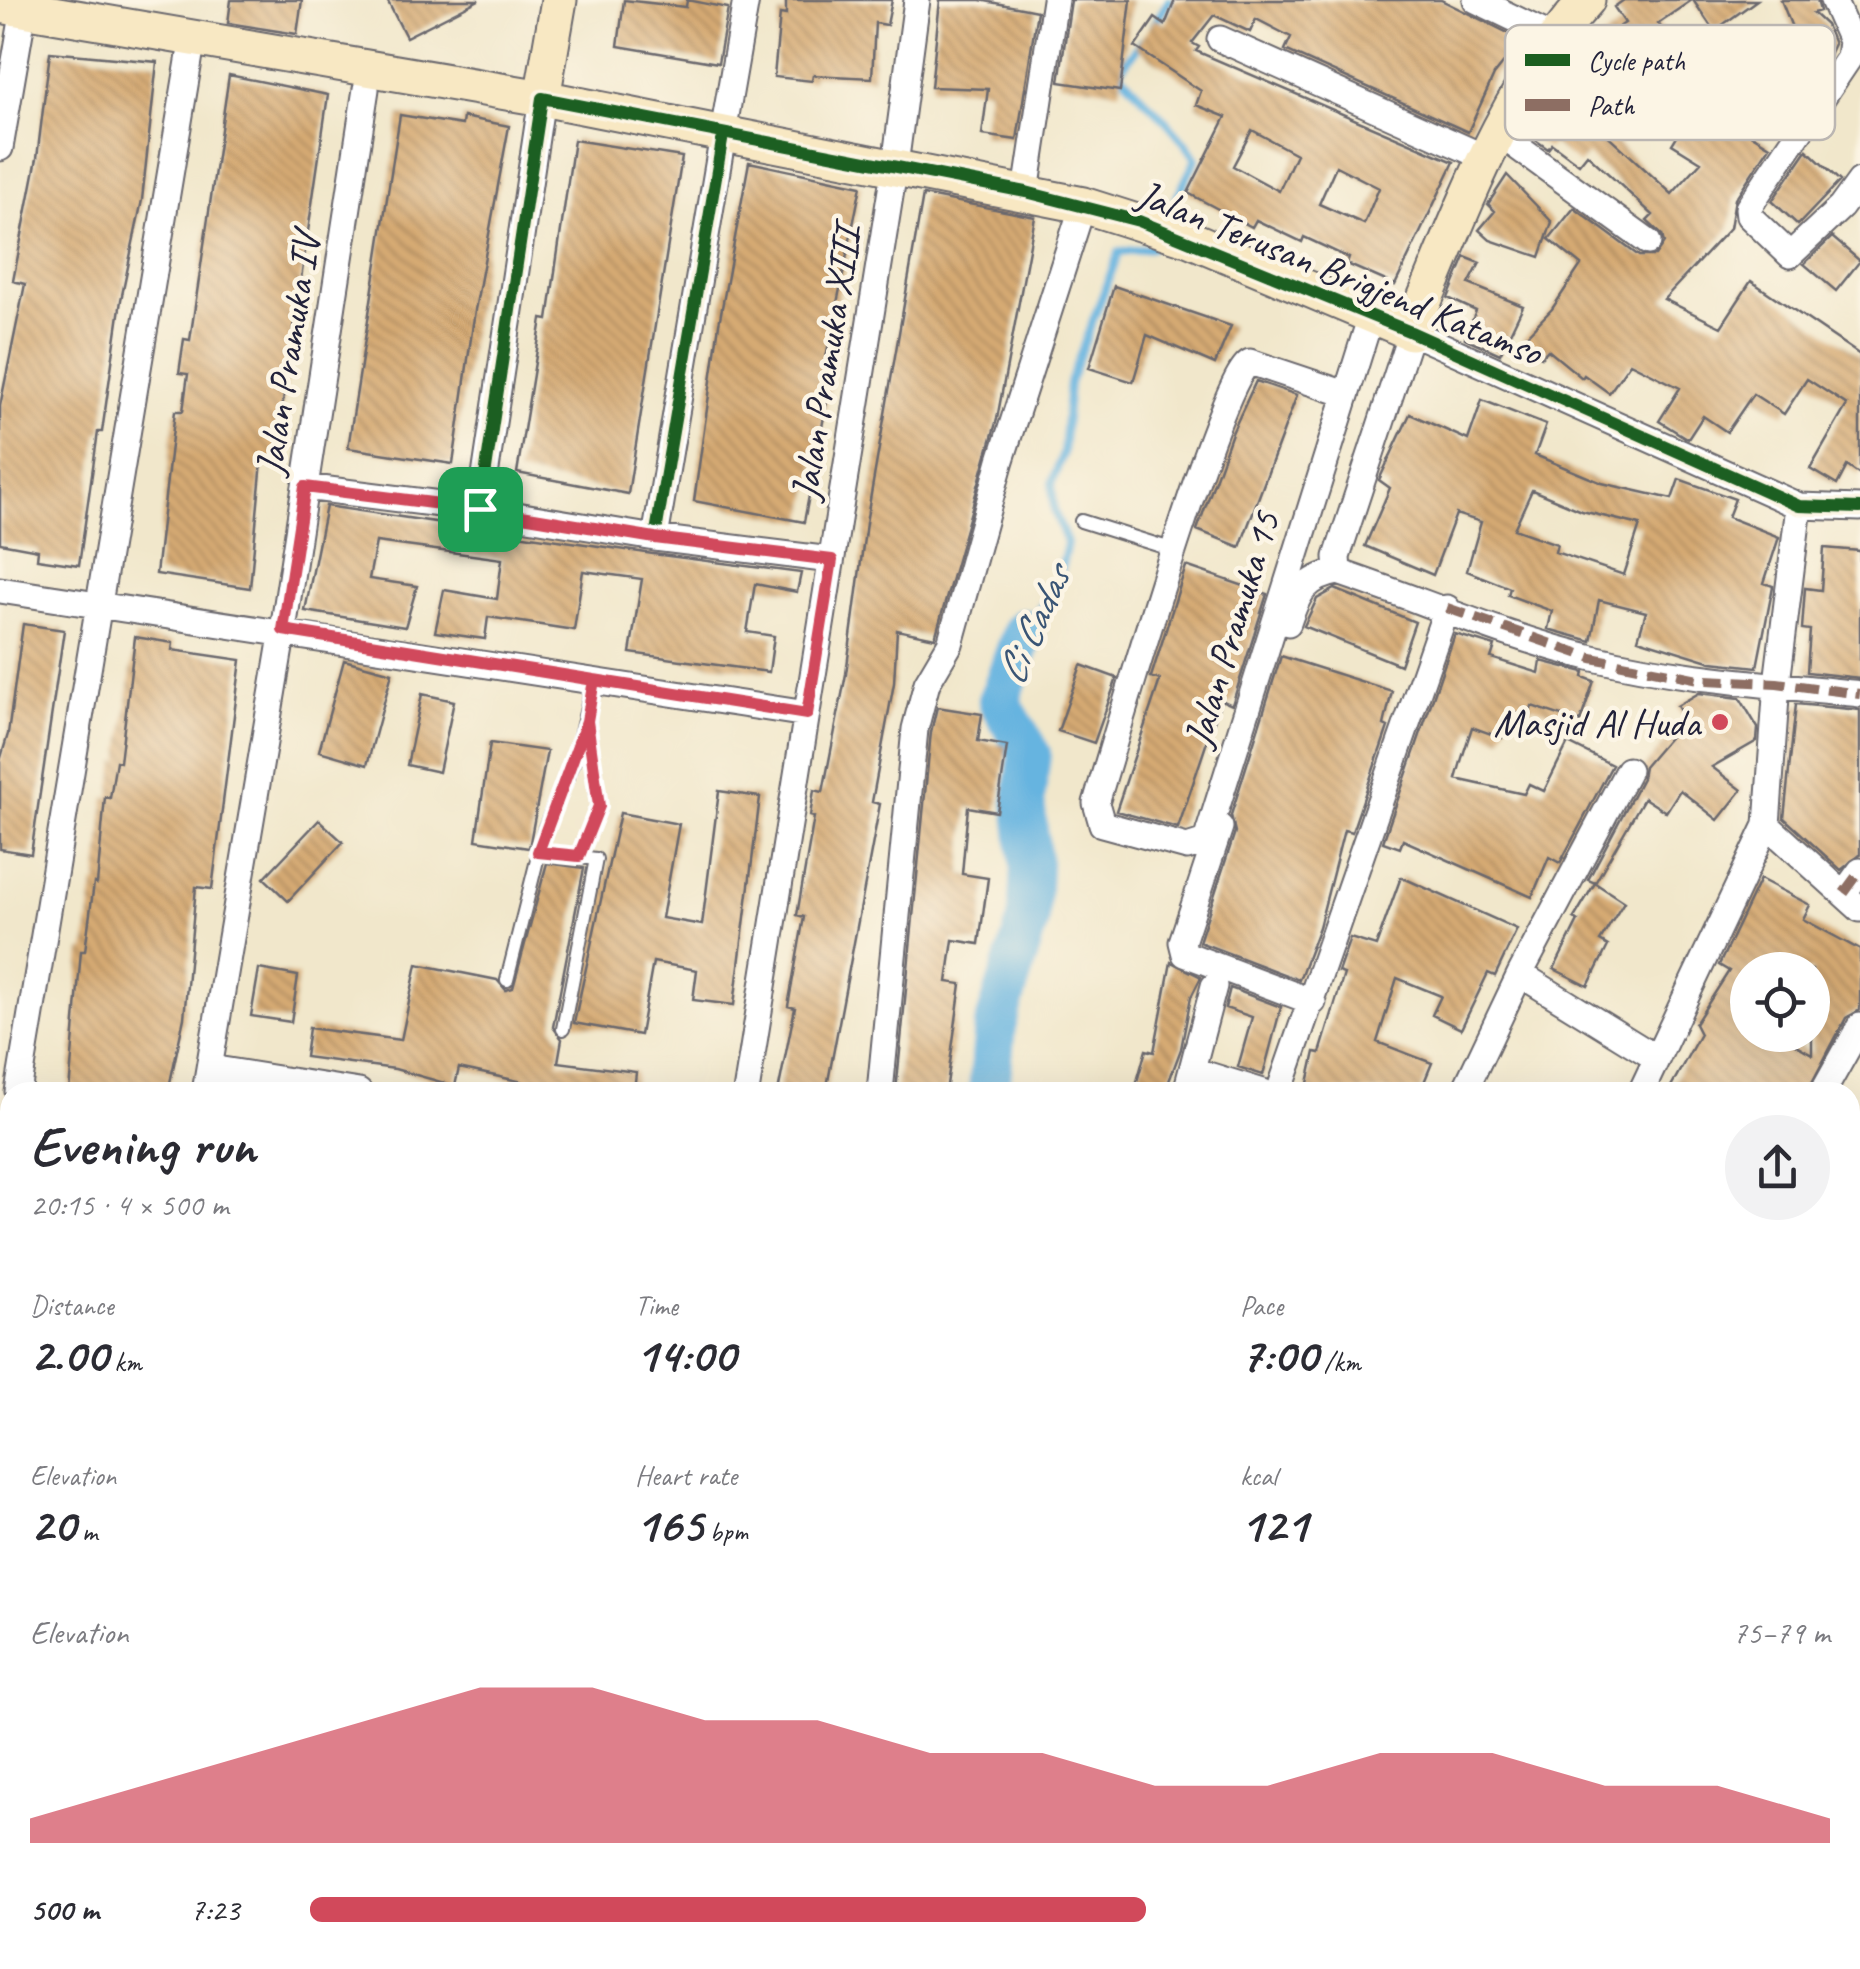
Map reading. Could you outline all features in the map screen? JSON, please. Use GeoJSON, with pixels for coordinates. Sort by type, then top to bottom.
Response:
{"type":"FeatureCollection","features":[{"type":"Feature","properties":{"kind":"street"},"geometry":{"type":"LineString","coordinates":[[480,509],[559,0]]}},
{"type":"Feature","properties":{"kind":"street"},"geometry":{"type":"LineString","coordinates":[[655,538],[746,0]]}},
{"type":"Feature","properties":{"kind":"street","name":"Jalan Pramuka XIII"},"geometry":{"type":"LineString","coordinates":[[748,1082],[895,165],[916,0]]}},
{"type":"Feature","properties":{"kind":"street"},"geometry":{"type":"LineString","coordinates":[[1026,192],[1054,0]]}},
{"type":"Feature","properties":{"kind":"street"},"geometry":{"type":"LineString","coordinates":[[1476,0],[1528,25]]}},
{"type":"Feature","properties":{"kind":"street"},"geometry":{"type":"LineString","coordinates":[[1564,25],[1586,0]]}},
{"type":"Feature","properties":{"kind":"street"},"geometry":{"type":"LineString","coordinates":[[1833,0],[1851,41],[1849,58],[1835,79]]}},
{"type":"Feature","properties":{"kind":"street"},"geometry":{"type":"LineString","coordinates":[[0,148],[10,15]]}},
{"type":"Feature","properties":{"kind":"street","name":"Jalan Terusan Brigjend Katamso"},"geometry":{"type":"LineString","coordinates":[[10,15],[542,98],[722,137],[895,165],[1084,205],[1180,235],[1411,332],[1800,506]]}},
{"type":"Feature","properties":{"kind":"street"},"geometry":{"type":"LineString","coordinates":[[1220,40],[1492,146],[1648,242]]}},
{"type":"Feature","properties":{"kind":"street"},"geometry":{"type":"LineString","coordinates":[[20,1082],[190,55]]}},
{"type":"Feature","properties":{"kind":"street","name":"Jalan Pramuka IV"},"geometry":{"type":"LineString","coordinates":[[207,1080],[283,630],[366,88]]}},
{"type":"Feature","properties":{"kind":"street"},"geometry":{"type":"LineString","coordinates":[[1338,572],[1337,557],[1411,332],[1505,123]]}},
{"type":"Feature","properties":{"kind":"street"},"geometry":{"type":"LineString","coordinates":[[1795,140],[1748,212],[1790,255],[1850,215],[1860,180]]}},
{"type":"Feature","properties":{"kind":"street"},"geometry":{"type":"LineString","coordinates":[[881,1082],[916,729],[927,683],[950,644],[1000,460],[1084,205]]}},
{"type":"Feature","properties":{"kind":"street","name":"Jalan Pramuka 15"},"geometry":{"type":"LineString","coordinates":[[1175,550],[1096,804],[1102,824],[1188,846],[1206,841],[1370,316]]}},
{"type":"Feature","properties":{"kind":"street"},"geometry":{"type":"LineString","coordinates":[[1175,550],[1202,463],[1242,364],[1250,362],[1343,393]]}},
{"type":"Feature","properties":{"kind":"street"},"geometry":{"type":"LineString","coordinates":[[305,487],[832,560]]}},
{"type":"Feature","properties":{"kind":"street"},"geometry":{"type":"LineString","coordinates":[[1645,1082],[1767,825],[1777,683],[1800,506],[1860,508]]}},
{"type":"Feature","properties":{"kind":"street"},"geometry":{"type":"LineString","coordinates":[[1312,1002],[1185,954],[1182,942],[1296,598],[1315,576],[1338,572],[1592,658],[1704,680],[1777,683],[1860,694]]}},
{"type":"Feature","properties":{"kind":"street"},"geometry":{"type":"LineString","coordinates":[[0,590],[98,607],[283,630],[807,714]]}},
{"type":"Feature","properties":{"kind":"street"},"geometry":{"type":"LineString","coordinates":[[1283,1082],[1447,608]]}},
{"type":"Feature","properties":{"kind":"street"},"geometry":{"type":"LineString","coordinates":[[1469,1082],[1520,974],[1628,770]]}},
{"type":"Feature","properties":{"kind":"street"},"geometry":{"type":"LineString","coordinates":[[1767,825],[1852,901],[1860,870]]}},
{"type":"Feature","properties":{"kind":"street"},"geometry":{"type":"LineString","coordinates":[[1520,974],[1656,1058]]}},
{"type":"Feature","properties":{"kind":"street"},"geometry":{"type":"LineString","coordinates":[[1189,1081],[1214,986]]}},
{"type":"Feature","properties":{"kind":"street"},"geometry":{"type":"LineString","coordinates":[[1829,1082],[1860,1026]]}},
{"type":"Feature","properties":{"kind":"street"},"geometry":{"type":"LineString","coordinates":[[207,1080],[232,1082]]}},
{"type":"Feature","properties":{"kind":"lane"},"geometry":{"type":"LineString","coordinates":[[1081,521],[1175,550]]}},
{"type":"Feature","properties":{"kind":"lane"},"geometry":{"type":"LineString","coordinates":[[507,980],[538,852],[587,721],[594,680]]}},
{"type":"Feature","properties":{"kind":"lane"},"geometry":{"type":"LineString","coordinates":[[579,856],[599,806],[587,721]]}},
{"type":"Feature","properties":{"kind":"lane"},"geometry":{"type":"LineString","coordinates":[[538,852],[596,859],[563,1029]]}},
{"type":"Feature","properties":{"kind":"building"},"geometry":{"type":"Polygon","coordinates":[[[231,0],[302,0],[297,34],[228,23],[231,0]]]}},
{"type":"Feature","properties":{"kind":"building"},"geometry":{"type":"Polygon","coordinates":[[[387,0],[479,0],[406,37],[387,0]]]}},
{"type":"Feature","properties":{"kind":"building"},"geometry":{"type":"Polygon","coordinates":[[[624,0],[686,7],[687,0],[728,8],[718,63],[618,46],[624,0]]]}},
{"type":"Feature","properties":{"kind":"building"},"geometry":{"type":"Polygon","coordinates":[[[786,0],[892,0],[887,25],[875,23],[872,78],[813,75],[812,81],[774,77],[780,14],[786,15],[786,0]]]}},
{"type":"Feature","properties":{"kind":"building"},"geometry":{"type":"Polygon","coordinates":[[[940,0],[980,0],[1037,11],[1017,140],[982,135],[988,89],[931,87],[940,0]]]}},
{"type":"Feature","properties":{"kind":"building"},"geometry":{"type":"Polygon","coordinates":[[[1071,0],[1131,0],[1120,91],[1059,82],[1071,0]]]}},
{"type":"Feature","properties":{"kind":"building"},"geometry":{"type":"Polygon","coordinates":[[[1175,0],[1441,0],[1505,32],[1505,61],[1494,75],[1468,132],[1285,50],[1291,37],[1256,19],[1250,32],[1214,15],[1192,43],[1199,47],[1196,51],[1454,162],[1395,285],[1347,264],[1349,258],[1304,237],[1302,242],[1256,220],[1252,227],[1188,193],[1226,117],[1196,105],[1201,91],[1135,47],[1155,18],[1165,25],[1175,0]],[[1252,130],[1233,166],[1279,191],[1296,154],[1252,130]],[[1336,166],[1319,204],[1364,224],[1379,188],[1336,166]]]}},
{"type":"Feature","properties":{"kind":"building"},"geometry":{"type":"Polygon","coordinates":[[[1624,0],[1692,0],[1659,25],[1622,25],[1625,23],[1614,7],[1624,0]]]}},
{"type":"Feature","properties":{"kind":"building"},"geometry":{"type":"Polygon","coordinates":[[[1693,0],[1757,0],[1722,25],[1710,25],[1693,0]]]}},
{"type":"Feature","properties":{"kind":"building"},"geometry":{"type":"Polygon","coordinates":[[[1781,0],[1817,0],[1820,11],[1813,13],[1826,25],[1791,25],[1781,0]]]}},
{"type":"Feature","properties":{"kind":"building"},"geometry":{"type":"Polygon","coordinates":[[[50,52],[157,62],[142,200],[121,300],[102,432],[98,432],[79,565],[37,559],[38,550],[0,543],[0,406],[25,284],[13,281],[37,158],[50,52]]]}},
{"type":"Feature","properties":{"kind":"building"},"geometry":{"type":"Polygon","coordinates":[[[229,75],[328,95],[274,463],[262,461],[250,588],[156,574],[175,411],[183,411],[188,374],[179,373],[184,339],[190,340],[229,75]]]}},
{"type":"Feature","properties":{"kind":"building"},"geometry":{"type":"Polygon","coordinates":[[[400,115],[462,125],[463,117],[509,126],[475,310],[453,464],[348,448],[400,115]]]}},
{"type":"Feature","properties":{"kind":"building"},"geometry":{"type":"Polygon","coordinates":[[[574,140],[682,157],[628,494],[517,473],[542,319],[548,320],[574,140]]]}},
{"type":"Feature","properties":{"kind":"building"},"geometry":{"type":"Polygon","coordinates":[[[1536,140],[1613,140],[1672,194],[1701,162],[1672,144],[1674,140],[1760,140],[1770,146],[1735,199],[1730,228],[1664,299],[1721,327],[1751,281],[1860,355],[1860,475],[1847,466],[1837,485],[1810,469],[1847,405],[1807,379],[1784,414],[1753,394],[1727,432],[1703,416],[1688,439],[1659,421],[1680,388],[1630,363],[1609,393],[1584,375],[1582,378],[1548,350],[1541,357],[1522,340],[1552,309],[1581,265],[1549,239],[1574,208],[1639,256],[1655,256],[1664,243],[1662,235],[1647,221],[1653,215],[1587,154],[1579,164],[1552,144],[1548,149],[1536,140]]]}},
{"type":"Feature","properties":{"kind":"building"},"geometry":{"type":"Polygon","coordinates":[[[1807,150],[1840,181],[1798,225],[1772,201],[1807,150]]]}},
{"type":"Feature","properties":{"kind":"building"},"geometry":{"type":"Polygon","coordinates":[[[749,162],[861,186],[825,362],[834,364],[804,522],[694,501],[719,324],[749,162]]]}},
{"type":"Feature","properties":{"kind":"building"},"geometry":{"type":"Polygon","coordinates":[[[1507,175],[1552,222],[1540,257],[1490,240],[1479,230],[1495,211],[1488,204],[1507,175]]]}},
{"type":"Feature","properties":{"kind":"building"},"geometry":{"type":"Polygon","coordinates":[[[923,195],[1035,217],[997,419],[935,638],[897,630],[894,683],[872,802],[880,804],[828,1082],[780,1082],[795,1008],[788,1006],[804,917],[797,915],[814,817],[810,816],[814,790],[823,792],[846,674],[866,523],[923,195]]]}},
{"type":"Feature","properties":{"kind":"building"},"geometry":{"type":"Polygon","coordinates":[[[1832,237],[1860,261],[1836,291],[1804,264],[1832,237]]]}},
{"type":"Feature","properties":{"kind":"building"},"geometry":{"type":"Polygon","coordinates":[[[1465,257],[1480,263],[1469,284],[1523,306],[1500,354],[1465,338],[1476,311],[1448,298],[1465,257]]]}},
{"type":"Feature","properties":{"kind":"building"},"geometry":{"type":"Polygon","coordinates":[[[1114,286],[1231,326],[1215,364],[1147,335],[1133,382],[1089,368],[1114,286]]]}},
{"type":"Feature","properties":{"kind":"building"},"geometry":{"type":"Polygon","coordinates":[[[1256,381],[1297,395],[1240,547],[1197,530],[1232,433],[1256,381]]]}},
{"type":"Feature","properties":{"kind":"building"},"geometry":{"type":"Polygon","coordinates":[[[1482,400],[1546,425],[1535,455],[1602,483],[1672,499],[1679,479],[1735,499],[1728,517],[1779,537],[1764,583],[1773,586],[1757,667],[1712,662],[1638,639],[1646,612],[1599,600],[1591,641],[1548,629],[1552,611],[1508,595],[1510,588],[1467,571],[1481,522],[1456,514],[1433,575],[1365,546],[1390,488],[1379,480],[1410,414],[1468,440],[1482,400]],[[1532,490],[1514,529],[1557,544],[1555,552],[1624,575],[1640,525],[1582,511],[1532,490]]]}},
{"type":"Feature","properties":{"kind":"building"},"geometry":{"type":"Polygon","coordinates":[[[326,506],[801,573],[797,592],[755,584],[747,632],[774,636],[769,672],[630,653],[642,579],[583,571],[574,630],[488,617],[485,639],[435,632],[444,590],[497,599],[502,559],[376,542],[369,579],[417,586],[405,627],[305,611],[326,506]]]}},
{"type":"Feature","properties":{"kind":"building"},"geometry":{"type":"Polygon","coordinates":[[[1824,548],[1860,551],[1860,678],[1807,672],[1810,630],[1802,629],[1805,588],[1821,590],[1824,548]]]}},
{"type":"Feature","properties":{"kind":"building"},"geometry":{"type":"Polygon","coordinates":[[[1186,566],[1267,594],[1232,705],[1221,700],[1178,828],[1116,811],[1160,680],[1151,677],[1186,566]]]}},
{"type":"Feature","properties":{"kind":"building"},"geometry":{"type":"Polygon","coordinates":[[[1335,589],[1415,622],[1400,665],[1304,626],[1317,599],[1335,589]]]}},
{"type":"Feature","properties":{"kind":"building"},"geometry":{"type":"Polygon","coordinates":[[[23,624],[64,630],[31,854],[0,849],[0,761],[8,734],[23,624]]]}},
{"type":"Feature","properties":{"kind":"building"},"geometry":{"type":"Polygon","coordinates":[[[1455,634],[1495,646],[1491,658],[1539,673],[1541,661],[1584,672],[1583,677],[1594,681],[1580,722],[1532,706],[1529,717],[1511,711],[1502,738],[1472,727],[1462,758],[1456,779],[1524,794],[1529,784],[1544,791],[1568,743],[1612,765],[1560,863],[1549,857],[1532,897],[1403,840],[1400,848],[1383,842],[1455,634]]]}},
{"type":"Feature","properties":{"kind":"building"},"geometry":{"type":"Polygon","coordinates":[[[135,637],[173,643],[172,650],[241,660],[212,889],[196,887],[184,1018],[170,1082],[70,1082],[81,951],[85,951],[94,883],[97,884],[105,797],[110,798],[116,761],[120,762],[135,637]]]}},
{"type":"Feature","properties":{"kind":"building"},"geometry":{"type":"Polygon","coordinates":[[[1281,656],[1392,691],[1384,725],[1388,727],[1352,832],[1344,830],[1319,927],[1299,980],[1199,942],[1235,832],[1231,815],[1281,656]]]}},
{"type":"Feature","properties":{"kind":"building"},"geometry":{"type":"Polygon","coordinates":[[[344,660],[392,673],[367,765],[319,751],[344,660]]]}},
{"type":"Feature","properties":{"kind":"building"},"geometry":{"type":"Polygon","coordinates":[[[1081,665],[1117,678],[1094,743],[1058,731],[1081,665]]]}},
{"type":"Feature","properties":{"kind":"building"},"geometry":{"type":"Polygon","coordinates":[[[1699,693],[1740,698],[1758,728],[1757,741],[1712,767],[1742,790],[1718,820],[1680,790],[1666,812],[1644,798],[1595,883],[1588,880],[1642,778],[1644,767],[1685,719],[1677,706],[1699,693]]]}},
{"type":"Feature","properties":{"kind":"building"},"geometry":{"type":"Polygon","coordinates":[[[422,694],[454,701],[439,772],[407,765],[422,694]]]}},
{"type":"Feature","properties":{"kind":"building"},"geometry":{"type":"Polygon","coordinates":[[[1796,704],[1860,710],[1860,855],[1841,870],[1784,818],[1796,704]]]}},
{"type":"Feature","properties":{"kind":"building"},"geometry":{"type":"Polygon","coordinates":[[[937,707],[982,714],[978,741],[1007,746],[997,812],[968,807],[962,874],[988,878],[979,944],[953,940],[947,982],[961,984],[947,1082],[897,1082],[931,732],[937,707]]]}},
{"type":"Feature","properties":{"kind":"building"},"geometry":{"type":"Polygon","coordinates":[[[490,743],[547,751],[529,848],[476,840],[490,743]]]}},
{"type":"Feature","properties":{"kind":"building"},"geometry":{"type":"Polygon","coordinates":[[[719,791],[760,797],[734,1005],[693,1000],[697,970],[653,962],[640,1035],[574,1023],[620,813],[679,824],[662,918],[702,925],[719,791]]]}},
{"type":"Feature","properties":{"kind":"building"},"geometry":{"type":"Polygon","coordinates":[[[319,820],[343,842],[288,901],[264,878],[319,820]]]}},
{"type":"Feature","properties":{"kind":"building"},"geometry":{"type":"Polygon","coordinates":[[[547,863],[584,868],[553,1027],[562,1039],[558,1062],[636,1072],[635,1082],[523,1082],[459,1068],[456,1082],[441,1082],[395,1069],[305,1057],[309,1028],[401,1040],[417,964],[497,980],[506,990],[513,988],[547,863]]]}},
{"type":"Feature","properties":{"kind":"building"},"geometry":{"type":"Polygon","coordinates":[[[1401,877],[1517,929],[1495,976],[1488,973],[1461,1029],[1432,1015],[1441,996],[1397,978],[1377,1042],[1432,1063],[1424,1082],[1308,1082],[1315,1052],[1320,1053],[1344,974],[1338,972],[1350,938],[1376,946],[1401,877]]]}},
{"type":"Feature","properties":{"kind":"building"},"geometry":{"type":"Polygon","coordinates":[[[1760,879],[1810,905],[1803,919],[1860,950],[1860,1010],[1846,1018],[1830,1048],[1830,952],[1730,952],[1730,1052],[1828,1052],[1812,1082],[1674,1082],[1700,1034],[1695,1024],[1729,971],[1719,965],[1760,879]]]}},
{"type":"Feature","properties":{"kind":"building"},"geometry":{"type":"Polygon","coordinates":[[[1595,883],[1624,902],[1600,941],[1608,946],[1588,986],[1554,969],[1578,921],[1574,918],[1595,883]]]}},
{"type":"Feature","properties":{"kind":"building"},"geometry":{"type":"Polygon","coordinates":[[[1171,962],[1201,977],[1191,997],[1181,1049],[1169,1082],[1137,1082],[1146,1050],[1154,1052],[1171,962]]]}},
{"type":"Feature","properties":{"kind":"building"},"geometry":{"type":"Polygon","coordinates":[[[259,969],[298,976],[291,1022],[251,1016],[259,969]]]}},
{"type":"Feature","properties":{"kind":"building"},"geometry":{"type":"Polygon","coordinates":[[[1230,988],[1281,1007],[1263,1075],[1238,1067],[1252,1017],[1225,1008],[1230,988]]]}},
{"type":"Feature","properties":{"kind":"waterway","name":"Ci Cadas"},"geometry":{"type":"LineString","coordinates":[[1153,26],[1169,0]]}},
{"type":"Feature","properties":{"kind":"waterway","name":"Ci Cadas"},"geometry":{"type":"LineString","coordinates":[[1142,41],[1119,71],[1179,135],[1196,159],[1164,223]]}},
{"type":"Feature","properties":{"kind":"waterway","name":"Ci Cadas"},"geometry":{"type":"LineString","coordinates":[[1024,630],[1058,584],[1067,543],[1054,511],[1052,482],[1063,453],[1069,383],[1119,252],[1151,248],[1155,240]]}},
{"type":"Feature","properties":{"kind":"waterway","name":"Ci Cadas"},"geometry":{"type":"LineString","coordinates":[[990,1082],[995,1026],[1028,920],[1031,868],[1024,800],[1030,754],[999,701],[1024,630]]}},
{"type":"Feature","properties":{"kind":"marked path"},"geometry":{"type":"LineString","coordinates":[[1447,608],[1592,658],[1704,680],[1777,683],[1860,694]]}},
{"type":"Feature","properties":{"kind":"marked path"},"geometry":{"type":"LineString","coordinates":[[1844,893],[1860,871]]}},
{"type":"Feature","properties":{"kind":"cycle path"},"geometry":{"type":"LineString","coordinates":[[722,141],[655,538],[480,509],[542,98],[1026,192],[1139,221],[1411,332],[1799,506],[1860,508]]}},
{"type":"Feature","properties":{"kind":"place","name":"Masjid Al Huda"},"geometry":{"type":"Point","coordinates":[1720,722]}},
{"type":"Feature","properties":{"kind":"route"},"geometry":{"type":"LineString","coordinates":[[480,509],[305,487],[283,630],[594,680],[587,721],[599,806],[597,817],[579,856],[538,852],[544,828],[574,761],[587,721],[594,680],[807,714],[832,560],[655,538],[480,509]]}}]}
